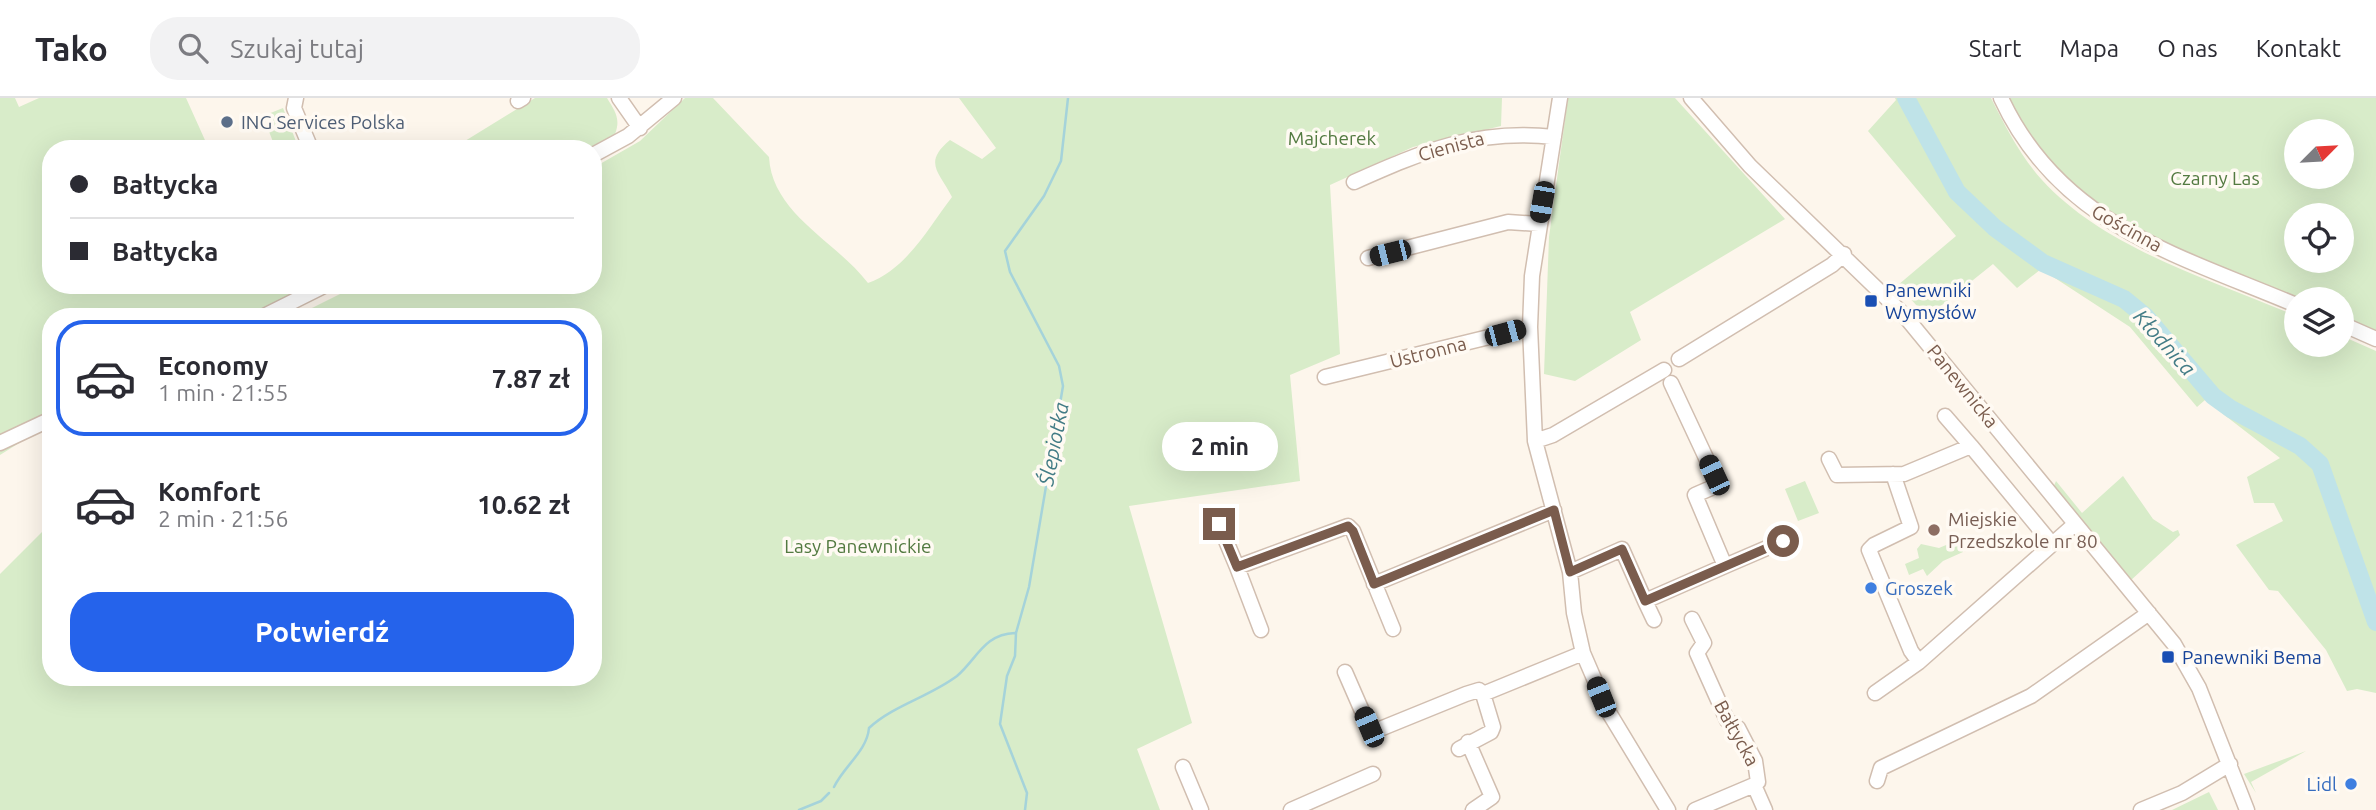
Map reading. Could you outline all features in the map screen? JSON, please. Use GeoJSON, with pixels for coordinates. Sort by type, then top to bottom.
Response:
{"type":"FeatureCollection","features":[{"type":"Feature","properties":{"kind":"street"},"geometry":{"type":"LineString","coordinates":[[296,98],[294,108],[307,140]]}},
{"type":"Feature","properties":{"kind":"street"},"geometry":{"type":"LineString","coordinates":[[619,98],[640,128]]}},
{"type":"Feature","properties":{"kind":"street"},"geometry":{"type":"LineString","coordinates":[[602,150],[640,128],[674,98]]}},
{"type":"Feature","properties":{"kind":"street"},"geometry":{"type":"LineString","coordinates":[[1560,98],[1539,224],[1530,327],[1535,441],[1570,572],[1574,612],[1583,653],[1604,704],[1668,810]]}},
{"type":"Feature","properties":{"kind":"street","name":"Panewnicka"},"geometry":{"type":"LineString","coordinates":[[1691,98],[1750,166],[1844,254],[1904,315],[2174,644],[2196,681],[2247,810]]}},
{"type":"Feature","properties":{"kind":"street","name":"Gościnna"},"geometry":{"type":"LineString","coordinates":[[2001,98],[2015,125],[2044,165],[2096,214],[2145,241],[2284,300]]}},
{"type":"Feature","properties":{"kind":"street","name":"Cienista"},"geometry":{"type":"LineString","coordinates":[[1354,182],[1417,153],[1477,138],[1526,134],[1554,137]]}},
{"type":"Feature","properties":{"kind":"street"},"geometry":{"type":"LineString","coordinates":[[1368,258],[1508,222],[1539,224]]}},
{"type":"Feature","properties":{"kind":"street"},"geometry":{"type":"LineString","coordinates":[[1679,359],[1832,265],[1844,254]]}},
{"type":"Feature","properties":{"kind":"street"},"geometry":{"type":"LineString","coordinates":[[280,308],[308,294]]}},
{"type":"Feature","properties":{"kind":"street","name":"Ustronna"},"geometry":{"type":"LineString","coordinates":[[1325,377],[1530,327]]}},
{"type":"Feature","properties":{"kind":"street"},"geometry":{"type":"LineString","coordinates":[[2354,329],[2376,339]]}},
{"type":"Feature","properties":{"kind":"street"},"geometry":{"type":"LineString","coordinates":[[1535,441],[1553,435],[1668,377],[1714,475],[1715,481],[1711,488],[1695,495],[1725,566]]}},
{"type":"Feature","properties":{"kind":"street","name":"Panewnicka"},"geometry":{"type":"LineString","coordinates":[[1945,416],[2052,544]]}},
{"type":"Feature","properties":{"kind":"street"},"geometry":{"type":"LineString","coordinates":[[0,443],[42,423]]}},
{"type":"Feature","properties":{"kind":"street","name":"Panewnicka"},"geometry":{"type":"LineString","coordinates":[[1829,459],[1837,475],[1893,474],[1916,470],[1971,446]]}},
{"type":"Feature","properties":{"kind":"street"},"geometry":{"type":"LineString","coordinates":[[1893,474],[1912,527],[1869,550],[1911,650],[1919,662]]}},
{"type":"Feature","properties":{"kind":"street"},"geometry":{"type":"LineString","coordinates":[[1374,584],[1554,510]]}},
{"type":"Feature","properties":{"kind":"street"},"geometry":{"type":"LineString","coordinates":[[1219,524],[1261,629]]}},
{"type":"Feature","properties":{"kind":"street"},"geometry":{"type":"LineString","coordinates":[[1875,693],[1919,662],[2075,524]]}},
{"type":"Feature","properties":{"kind":"street"},"geometry":{"type":"LineString","coordinates":[[1237,567],[1348,526],[1353,531],[1393,629]]}},
{"type":"Feature","properties":{"kind":"street"},"geometry":{"type":"LineString","coordinates":[[1645,601],[1783,541]]}},
{"type":"Feature","properties":{"kind":"street"},"geometry":{"type":"LineString","coordinates":[[1570,572],[1622,549],[1654,620]]}},
{"type":"Feature","properties":{"kind":"street"},"geometry":{"type":"LineString","coordinates":[[1877,780],[1881,768],[2031,696],[2149,613]]}},
{"type":"Feature","properties":{"kind":"street","name":"Bałtycka"},"geometry":{"type":"LineString","coordinates":[[1692,619],[1704,643],[1697,653],[1727,720],[1738,728],[1755,761],[1759,772],[1758,782],[1754,785],[1765,810]]}},
{"type":"Feature","properties":{"kind":"street"},"geometry":{"type":"LineString","coordinates":[[1483,694],[1583,653]]}},
{"type":"Feature","properties":{"kind":"street"},"geometry":{"type":"LineString","coordinates":[[1345,672],[1369,727],[1375,731],[1479,690],[1483,694],[1493,727],[1491,732]]}},
{"type":"Feature","properties":{"kind":"street"},"geometry":{"type":"LineString","coordinates":[[1473,810],[1492,796],[1464,746],[1506,725]]}},
{"type":"Feature","properties":{"kind":"street"},"geometry":{"type":"LineString","coordinates":[[2141,810],[2182,793],[2230,764]]}},
{"type":"Feature","properties":{"kind":"street"},"geometry":{"type":"LineString","coordinates":[[1184,767],[1201,810]]}},
{"type":"Feature","properties":{"kind":"street"},"geometry":{"type":"LineString","coordinates":[[1291,810],[1313,806],[1373,774]]}},
{"type":"Feature","properties":{"kind":"street"},"geometry":{"type":"LineString","coordinates":[[1695,810],[1754,785]]}},
{"type":"Feature","properties":{"kind":"green space"},"geometry":{"type":"Polygon","coordinates":[[[0,98],[15,98],[19,107],[39,98],[186,98],[205,140],[42,140],[42,294],[298,294],[270,308],[42,308],[42,429],[0,455],[0,98]]]}},
{"type":"Feature","properties":{"kind":"green space"},"geometry":{"type":"Polygon","coordinates":[[[535,98],[607,98],[617,119],[615,134],[602,141],[467,140],[535,98]]]}},
{"type":"Feature","properties":{"kind":"green space","name":"Lasy Panewnickie"},"geometry":{"type":"Polygon","coordinates":[[[685,98],[713,98],[769,157],[773,177],[781,195],[793,211],[868,283],[882,277],[905,258],[952,197],[936,168],[937,155],[942,148],[950,140],[982,159],[996,148],[959,98],[1502,98],[1501,126],[1413,147],[1330,185],[1340,354],[1290,375],[1300,481],[1129,506],[1192,723],[1137,749],[1160,810],[0,810],[0,574],[42,532],[42,686],[602,686],[602,308],[312,308],[340,294],[602,294],[602,163],[640,141],[685,98]]]}},
{"type":"Feature","properties":{"kind":"green space"},"geometry":{"type":"Polygon","coordinates":[[[1568,98],[1675,98],[1785,219],[1630,312],[1641,340],[1575,381],[1544,374],[1549,237],[1568,98]]]}},
{"type":"Feature","properties":{"kind":"green space"},"geometry":{"type":"Polygon","coordinates":[[[1895,98],[1901,98],[1904,103],[1952,195],[1998,238],[2048,269],[2124,303],[2149,326],[2210,398],[2238,418],[2298,449],[2318,470],[2376,627],[2376,693],[2357,689],[2347,691],[2326,650],[2278,591],[2269,590],[2236,545],[2283,521],[2274,503],[2254,503],[2247,477],[2280,458],[2205,400],[2197,407],[2130,327],[2041,269],[2017,288],[1993,264],[1927,317],[1898,285],[1956,236],[1868,131],[1895,98]]]}},
{"type":"Feature","properties":{"kind":"green space"},"geometry":{"type":"Polygon","coordinates":[[[1909,98],[1991,98],[2034,171],[2068,204],[2096,225],[2161,260],[2284,311],[2284,357],[2354,357],[2354,341],[2376,351],[2376,615],[2326,461],[2305,443],[2239,411],[2218,395],[2151,316],[2133,300],[2044,261],[1997,226],[1961,191],[1909,98]]]}},
{"type":"Feature","properties":{"kind":"green space","name":"Czarny Las"},"geometry":{"type":"Polygon","coordinates":[[[2005,98],[2376,98],[2376,335],[2354,325],[2354,287],[2284,287],[2284,295],[2120,223],[2048,162],[2005,98]]]}},
{"type":"Feature","properties":{"kind":"green space"},"geometry":{"type":"Polygon","coordinates":[[[283,108],[295,140],[272,140],[263,116],[283,108]]]}},
{"type":"Feature","properties":{"kind":"green space"},"geometry":{"type":"Polygon","coordinates":[[[2123,476],[2153,519],[2173,532],[2178,530],[2180,535],[2129,582],[2053,488],[2056,481],[2082,513],[2123,476]]]}},
{"type":"Feature","properties":{"kind":"green space"},"geometry":{"type":"Polygon","coordinates":[[[1805,481],[1819,513],[1798,521],[1785,489],[1805,481]]]}},
{"type":"Feature","properties":{"kind":"green space"},"geometry":{"type":"Polygon","coordinates":[[[1958,540],[1963,552],[1943,561],[1927,576],[1923,569],[1909,575],[1905,564],[1919,558],[1917,549],[1921,544],[1939,548],[1958,540]]]}},
{"type":"Feature","properties":{"kind":"green space"},"geometry":{"type":"Polygon","coordinates":[[[2306,751],[2251,782],[2256,793],[2244,774],[2306,751]]]}},
{"type":"Feature","properties":{"kind":"green space"},"geometry":{"type":"Polygon","coordinates":[[[2209,792],[2218,810],[2172,810],[2209,792]]]}},
{"type":"Feature","properties":{"kind":"waterway","name":"Ślepiotka"},"geometry":{"type":"LineString","coordinates":[[1025,810],[1027,793],[1000,724],[1007,676],[1015,656],[1016,633],[1029,587],[1063,386],[1059,366],[1010,272],[1005,251],[1044,196],[1061,161],[1068,98]]}},
{"type":"Feature","properties":{"kind":"waterway","name":"Kłodnica"},"geometry":{"type":"LineString","coordinates":[[1906,98],[1957,192],[1995,228],[2043,263],[2124,299],[2146,317],[2213,396],[2231,409],[2300,446],[2320,464],[2376,622]]}},
{"type":"Feature","properties":{"kind":"waterway","name":"Kłodnica"},"geometry":{"type":"LineString","coordinates":[[2170,356],[2173,350]]}},
{"type":"Feature","properties":{"kind":"waterway"},"geometry":{"type":"LineString","coordinates":[[834,787],[860,751],[869,728],[889,713],[957,676],[988,643],[1004,634],[1015,633]]}},
{"type":"Feature","properties":{"kind":"waterway"},"geometry":{"type":"LineString","coordinates":[[799,810],[821,801],[829,793]]}},
{"type":"Feature","properties":{"kind":"place","name":"ING Services Polska"},"geometry":{"type":"Point","coordinates":[227,122]}},
{"type":"Feature","properties":{"kind":"place","name":"Panewniki Wymysłów"},"geometry":{"type":"Point","coordinates":[1871,301]}},
{"type":"Feature","properties":{"kind":"place","name":"Miejskie Przedszkole nr 80"},"geometry":{"type":"Point","coordinates":[1934,530]}},
{"type":"Feature","properties":{"kind":"place","name":"Groszek"},"geometry":{"type":"Point","coordinates":[1871,588]}},
{"type":"Feature","properties":{"kind":"place","name":"Panewniki Bema"},"geometry":{"type":"Point","coordinates":[2168,657]}},
{"type":"Feature","properties":{"kind":"place","name":"Lidl"},"geometry":{"type":"Point","coordinates":[2351,784]}},
{"type":"Feature","properties":{"kind":"route"},"geometry":{"type":"LineString","coordinates":[[1219,524],[1237,567],[1348,526],[1353,531],[1374,584],[1477,544],[1554,510],[1570,572],[1622,549],[1645,601],[1783,541]]}},
{"type":"Feature","properties":{"kind":"park label","name":"Majcherek"},"geometry":{"type":"Point","coordinates":[1332,138]}}]}
